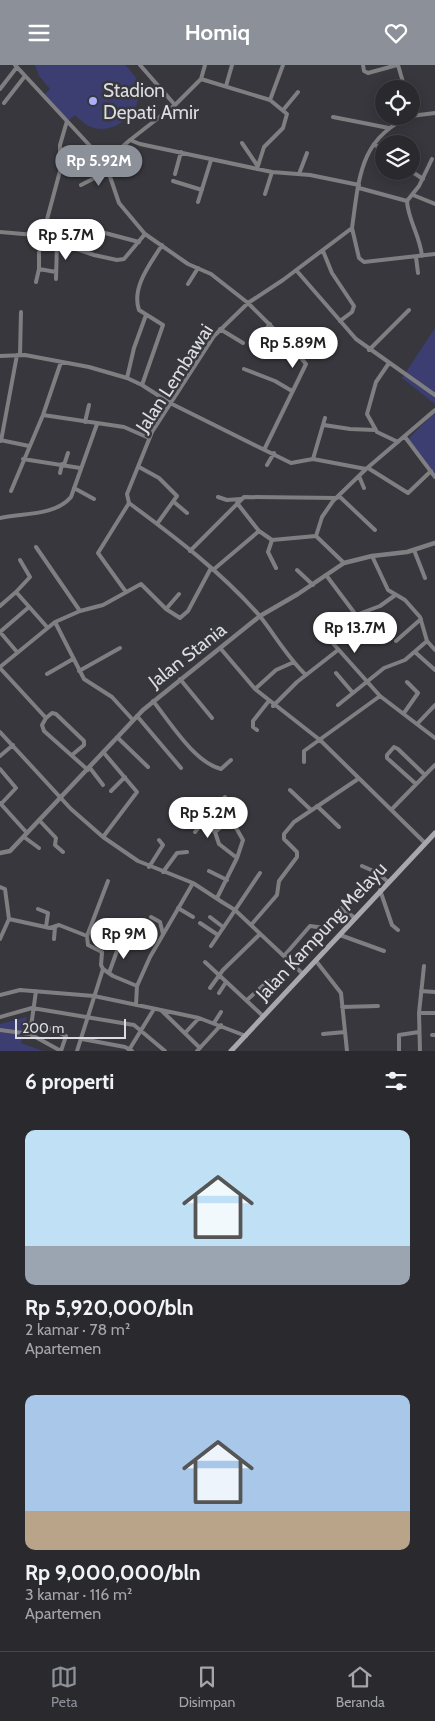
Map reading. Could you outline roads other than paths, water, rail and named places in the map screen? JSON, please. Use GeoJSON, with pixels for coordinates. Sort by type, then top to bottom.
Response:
{"type":"FeatureCollection","features":[{"type":"Feature","properties":{"kind":"main road","name":"Jalan Kampung Melayu"},"geometry":{"type":"LineString","coordinates":[[231,1051],[435,833]]}},
{"type":"Feature","properties":{"kind":"street"},"geometry":{"type":"LineString","coordinates":[[105,162],[175,105],[201,79],[206,65]]}},
{"type":"Feature","properties":{"kind":"street"},"geometry":{"type":"LineString","coordinates":[[226,86],[232,65]]}},
{"type":"Feature","properties":{"kind":"street"},"geometry":{"type":"LineString","coordinates":[[270,100],[283,65]]}},
{"type":"Feature","properties":{"kind":"street"},"geometry":{"type":"LineString","coordinates":[[363,65],[364,71],[368,73],[398,65],[402,80]]}},
{"type":"Feature","properties":{"kind":"street"},"geometry":{"type":"LineString","coordinates":[[0,89],[16,66],[105,162],[119,203],[145,234],[188,264],[211,274],[248,303],[306,364],[265,448]]}},
{"type":"Feature","properties":{"kind":"street"},"geometry":{"type":"LineString","coordinates":[[143,66],[175,105]]}},
{"type":"Feature","properties":{"kind":"street"},"geometry":{"type":"LineString","coordinates":[[4,103],[25,76]]}},
{"type":"Feature","properties":{"kind":"street"},"geometry":{"type":"LineString","coordinates":[[201,79],[270,100],[284,109],[287,114],[286,122],[277,136],[269,140],[264,147],[257,167]]}},
{"type":"Feature","properties":{"kind":"street"},"geometry":{"type":"LineString","coordinates":[[284,109],[298,93]]}},
{"type":"Feature","properties":{"kind":"street"},"geometry":{"type":"LineString","coordinates":[[420,115],[435,113]]}},
{"type":"Feature","properties":{"kind":"street"},"geometry":{"type":"LineString","coordinates":[[333,117],[389,128]]}},
{"type":"Feature","properties":{"kind":"street"},"geometry":{"type":"LineString","coordinates":[[42,238],[60,171],[60,145],[67,121]]}},
{"type":"Feature","properties":{"kind":"street"},"geometry":{"type":"LineString","coordinates":[[395,125],[389,128],[374,144],[363,161],[352,228],[356,250],[359,258],[364,262],[435,254]]}},
{"type":"Feature","properties":{"kind":"street"},"geometry":{"type":"LineString","coordinates":[[130,140],[140,144],[212,160],[359,186],[407,201]]}},
{"type":"Feature","properties":{"kind":"street"},"geometry":{"type":"LineString","coordinates":[[242,143],[257,167]]}},
{"type":"Feature","properties":{"kind":"street"},"geometry":{"type":"LineString","coordinates":[[175,174],[181,152]]}},
{"type":"Feature","properties":{"kind":"street"},"geometry":{"type":"LineString","coordinates":[[299,174],[307,153]]}},
{"type":"Feature","properties":{"kind":"street"},"geometry":{"type":"LineString","coordinates":[[407,201],[413,195],[432,159]]}},
{"type":"Feature","properties":{"kind":"street"},"geometry":{"type":"LineString","coordinates":[[198,202],[212,160]]}},
{"type":"Feature","properties":{"kind":"street"},"geometry":{"type":"LineString","coordinates":[[429,167],[435,171]]}},
{"type":"Feature","properties":{"kind":"street"},"geometry":{"type":"LineString","coordinates":[[81,185],[108,171]]}},
{"type":"Feature","properties":{"kind":"street"},"geometry":{"type":"LineString","coordinates":[[265,194],[272,172]]}},
{"type":"Feature","properties":{"kind":"street"},"geometry":{"type":"LineString","coordinates":[[173,181],[202,190]]}},
{"type":"Feature","properties":{"kind":"street"},"geometry":{"type":"LineString","coordinates":[[413,195],[435,203]]}},
{"type":"Feature","properties":{"kind":"street"},"geometry":{"type":"LineString","coordinates":[[407,201],[409,214],[418,234],[422,256]]}},
{"type":"Feature","properties":{"kind":"street"},"geometry":{"type":"LineString","coordinates":[[71,224],[139,242]]}},
{"type":"Feature","properties":{"kind":"street","name":"Jalan Lembawai"},"geometry":{"type":"LineString","coordinates":[[129,503],[127,494],[149,439],[208,343],[248,303],[323,251],[352,228]]}},
{"type":"Feature","properties":{"kind":"street"},"geometry":{"type":"LineString","coordinates":[[0,232],[25,233],[117,260],[124,259],[145,234]]}},
{"type":"Feature","properties":{"kind":"street"},"geometry":{"type":"LineString","coordinates":[[56,279],[57,243]]}},
{"type":"Feature","properties":{"kind":"street"},"geometry":{"type":"LineString","coordinates":[[142,385],[164,325],[146,315],[138,307],[139,288],[142,277],[162,245]]}},
{"type":"Feature","properties":{"kind":"street"},"geometry":{"type":"LineString","coordinates":[[323,251],[332,273],[354,306],[352,312],[340,321]]}},
{"type":"Feature","properties":{"kind":"street"},"geometry":{"type":"LineString","coordinates":[[36,282],[39,252]]}},
{"type":"Feature","properties":{"kind":"street"},"geometry":{"type":"LineString","coordinates":[[416,257],[418,273]]}},
{"type":"Feature","properties":{"kind":"street"},"geometry":{"type":"LineString","coordinates":[[188,284],[198,268]]}},
{"type":"Feature","properties":{"kind":"street"},"geometry":{"type":"LineString","coordinates":[[38,269],[56,272]]}},
{"type":"Feature","properties":{"kind":"street"},"geometry":{"type":"LineString","coordinates":[[296,270],[356,339],[435,395]]}},
{"type":"Feature","properties":{"kind":"street"},"geometry":{"type":"LineString","coordinates":[[369,350],[409,310]]}},
{"type":"Feature","properties":{"kind":"street"},"geometry":{"type":"LineString","coordinates":[[21,312],[18,355],[0,440],[29,446]]}},
{"type":"Feature","properties":{"kind":"street"},"geometry":{"type":"LineString","coordinates":[[127,378],[134,349],[146,315]]}},
{"type":"Feature","properties":{"kind":"street"},"geometry":{"type":"LineString","coordinates":[[254,344],[270,324]]}},
{"type":"Feature","properties":{"kind":"street"},"geometry":{"type":"LineString","coordinates":[[220,329],[243,343]]}},
{"type":"Feature","properties":{"kind":"street"},"geometry":{"type":"LineString","coordinates":[[0,356],[18,355],[61,362],[89,367],[127,378],[170,403],[265,448],[291,463],[313,459],[367,468],[408,493],[431,471]]}},
{"type":"Feature","properties":{"kind":"street"},"geometry":{"type":"LineString","coordinates":[[11,491],[43,415],[61,362]]}},
{"type":"Feature","properties":{"kind":"street"},"geometry":{"type":"LineString","coordinates":[[375,430],[367,410],[376,382],[389,363]]}},
{"type":"Feature","properties":{"kind":"street"},"geometry":{"type":"LineString","coordinates":[[244,369],[275,381],[292,391]]}},
{"type":"Feature","properties":{"kind":"street"},"geometry":{"type":"LineString","coordinates":[[85,422],[89,405]]}},
{"type":"Feature","properties":{"kind":"street"},"geometry":{"type":"LineString","coordinates":[[316,537],[322,517],[338,497],[367,468],[435,410]]}},
{"type":"Feature","properties":{"kind":"street"},"geometry":{"type":"LineString","coordinates":[[43,415],[124,427],[149,439]]}},
{"type":"Feature","properties":{"kind":"street"},"geometry":{"type":"LineString","coordinates":[[313,459],[325,418]]}},
{"type":"Feature","properties":{"kind":"street"},"geometry":{"type":"LineString","coordinates":[[0,518],[38,513],[61,505],[71,497],[97,424]]}},
{"type":"Feature","properties":{"kind":"street"},"geometry":{"type":"LineString","coordinates":[[324,425],[375,430],[398,442]]}},
{"type":"Feature","properties":{"kind":"street"},"geometry":{"type":"LineString","coordinates":[[405,437],[435,477]]}},
{"type":"Feature","properties":{"kind":"street"},"geometry":{"type":"LineString","coordinates":[[60,473],[68,453]]}},
{"type":"Feature","properties":{"kind":"street"},"geometry":{"type":"LineString","coordinates":[[267,465],[274,453]]}},
{"type":"Feature","properties":{"kind":"street"},"geometry":{"type":"LineString","coordinates":[[23,459],[80,468]]}},
{"type":"Feature","properties":{"kind":"street"},"geometry":{"type":"LineString","coordinates":[[139,467],[157,476],[176,493],[174,502],[157,524]]}},
{"type":"Feature","properties":{"kind":"street"},"geometry":{"type":"LineString","coordinates":[[359,476],[364,488]]}},
{"type":"Feature","properties":{"kind":"street"},"geometry":{"type":"LineString","coordinates":[[74,488],[94,499]]}},
{"type":"Feature","properties":{"kind":"street"},"geometry":{"type":"LineString","coordinates":[[218,497],[227,500],[268,497],[338,497],[375,530]]}},
{"type":"Feature","properties":{"kind":"street"},"geometry":{"type":"LineString","coordinates":[[190,551],[241,499]]}},
{"type":"Feature","properties":{"kind":"street"},"geometry":{"type":"LineString","coordinates":[[174,502],[187,513]]}},
{"type":"Feature","properties":{"kind":"street"},"geometry":{"type":"LineString","coordinates":[[126,592],[98,553],[129,503],[212,569],[260,617],[306,675]]}},
{"type":"Feature","properties":{"kind":"street"},"geometry":{"type":"LineString","coordinates":[[236,503],[259,531],[272,540],[316,537],[344,563]]}},
{"type":"Feature","properties":{"kind":"street"},"geometry":{"type":"LineString","coordinates":[[46,718],[0,667],[17,652],[47,627],[56,622],[80,611],[103,605],[141,584],[166,609],[177,617],[183,617],[212,569],[259,531]]}},
{"type":"Feature","properties":{"kind":"street"},"geometry":{"type":"LineString","coordinates":[[272,540],[268,552],[276,569]]}},
{"type":"Feature","properties":{"kind":"street","name":"Jalan Stania"},"geometry":{"type":"LineString","coordinates":[[0,853],[10,851],[62,798],[135,718],[180,679],[260,617],[313,585],[344,563],[372,556],[414,551],[435,543]]}},
{"type":"Feature","properties":{"kind":"street"},"geometry":{"type":"LineString","coordinates":[[36,547],[80,611]]}},
{"type":"Feature","properties":{"kind":"street"},"geometry":{"type":"LineString","coordinates":[[414,551],[425,578]]}},
{"type":"Feature","properties":{"kind":"street"},"geometry":{"type":"LineString","coordinates":[[372,556],[388,591],[394,596],[405,600],[421,619],[427,641],[435,650]]}},
{"type":"Feature","properties":{"kind":"street"},"geometry":{"type":"LineString","coordinates":[[0,606],[30,577],[20,560]]}},
{"type":"Feature","properties":{"kind":"street"},"geometry":{"type":"LineString","coordinates":[[297,570],[313,585]]}},
{"type":"Feature","properties":{"kind":"street"},"geometry":{"type":"LineString","coordinates":[[326,575],[356,615],[380,606],[394,596]]}},
{"type":"Feature","properties":{"kind":"street"},"geometry":{"type":"LineString","coordinates":[[16,592],[47,627]]}},
{"type":"Feature","properties":{"kind":"street"},"geometry":{"type":"LineString","coordinates":[[166,609],[179,593]]}},
{"type":"Feature","properties":{"kind":"street"},"geometry":{"type":"LineString","coordinates":[[17,652],[0,632],[29,607]]}},
{"type":"Feature","properties":{"kind":"street"},"geometry":{"type":"LineString","coordinates":[[396,641],[421,619]]}},
{"type":"Feature","properties":{"kind":"street"},"geometry":{"type":"LineString","coordinates":[[56,622],[84,679],[112,697],[135,718],[180,768]]}},
{"type":"Feature","properties":{"kind":"street"},"geometry":{"type":"LineString","coordinates":[[0,642],[6,638]]}},
{"type":"Feature","properties":{"kind":"street"},"geometry":{"type":"LineString","coordinates":[[330,640],[380,696],[418,723],[435,738]]}},
{"type":"Feature","properties":{"kind":"street"},"geometry":{"type":"LineString","coordinates":[[338,705],[384,669],[416,653],[427,641]]}},
{"type":"Feature","properties":{"kind":"street"},"geometry":{"type":"LineString","coordinates":[[79,671],[120,648]]}},
{"type":"Feature","properties":{"kind":"street"},"geometry":{"type":"LineString","coordinates":[[221,649],[268,702],[320,740],[425,843]]}},
{"type":"Feature","properties":{"kind":"street"},"geometry":{"type":"LineString","coordinates":[[273,705],[306,675],[338,650]]}},
{"type":"Feature","properties":{"kind":"street"},"geometry":{"type":"LineString","coordinates":[[416,653],[435,671]]}},
{"type":"Feature","properties":{"kind":"street"},"geometry":{"type":"LineString","coordinates":[[47,674],[73,659]]}},
{"type":"Feature","properties":{"kind":"street"},"geometry":{"type":"LineString","coordinates":[[255,689],[276,670],[294,662]]}},
{"type":"Feature","properties":{"kind":"street"},"geometry":{"type":"LineString","coordinates":[[336,673],[353,693]]}},
{"type":"Feature","properties":{"kind":"street"},"geometry":{"type":"LineString","coordinates":[[180,679],[212,719]]}},
{"type":"Feature","properties":{"kind":"street"},"geometry":{"type":"LineString","coordinates":[[404,713],[418,693],[407,682]]}},
{"type":"Feature","properties":{"kind":"street"},"geometry":{"type":"LineString","coordinates":[[304,763],[303,752],[380,696]]}},
{"type":"Feature","properties":{"kind":"street"},"geometry":{"type":"LineString","coordinates":[[154,701],[193,751],[206,762],[221,769],[231,760]]}},
{"type":"Feature","properties":{"kind":"street"},"geometry":{"type":"LineString","coordinates":[[257,729],[254,727],[253,721],[268,702]]}},
{"type":"Feature","properties":{"kind":"street"},"geometry":{"type":"LineString","coordinates":[[418,723],[435,705]]}},
{"type":"Feature","properties":{"kind":"street"},"geometry":{"type":"LineString","coordinates":[[72,755],[84,745],[84,741],[54,713],[46,718],[42,728],[72,755],[89,769],[103,785]]}},
{"type":"Feature","properties":{"kind":"street"},"geometry":{"type":"LineString","coordinates":[[0,732],[85,823],[102,837],[149,867],[193,883],[235,910],[303,973]]}},
{"type":"Feature","properties":{"kind":"street"},"geometry":{"type":"LineString","coordinates":[[118,738],[148,767]]}},
{"type":"Feature","properties":{"kind":"street"},"geometry":{"type":"LineString","coordinates":[[0,756],[13,745]]}},
{"type":"Feature","properties":{"kind":"street"},"geometry":{"type":"LineString","coordinates":[[416,784],[388,758],[394,747],[425,775]]}},
{"type":"Feature","properties":{"kind":"street"},"geometry":{"type":"LineString","coordinates":[[102,837],[137,792],[104,753]]}},
{"type":"Feature","properties":{"kind":"street"},"geometry":{"type":"LineString","coordinates":[[392,809],[435,765]]}},
{"type":"Feature","properties":{"kind":"street"},"geometry":{"type":"LineString","coordinates":[[0,769],[16,788],[1,804],[0,811]]}},
{"type":"Feature","properties":{"kind":"street"},"geometry":{"type":"LineString","coordinates":[[111,791],[125,777]]}},
{"type":"Feature","properties":{"kind":"street"},"geometry":{"type":"LineString","coordinates":[[251,925],[277,895],[279,881],[297,857],[297,853],[284,839],[284,834],[294,822],[358,779]]}},
{"type":"Feature","properties":{"kind":"street"},"geometry":{"type":"LineString","coordinates":[[290,790],[311,810]]}},
{"type":"Feature","properties":{"kind":"street"},"geometry":{"type":"LineString","coordinates":[[195,832],[225,797]]}},
{"type":"Feature","properties":{"kind":"street"},"geometry":{"type":"LineString","coordinates":[[1,804],[25,835],[39,848]]}},
{"type":"Feature","properties":{"kind":"street"},"geometry":{"type":"LineString","coordinates":[[176,804],[215,833],[219,844],[237,858]]}},
{"type":"Feature","properties":{"kind":"street"},"geometry":{"type":"LineString","coordinates":[[317,806],[339,827]]}},
{"type":"Feature","properties":{"kind":"street"},"geometry":{"type":"LineString","coordinates":[[39,820],[56,838],[55,845],[63,852]]}},
{"type":"Feature","properties":{"kind":"street"},"geometry":{"type":"LineString","coordinates":[[215,833],[233,820],[243,838],[237,858],[216,898]]}},
{"type":"Feature","properties":{"kind":"street"},"geometry":{"type":"LineString","coordinates":[[149,867],[163,845],[159,840]]}},
{"type":"Feature","properties":{"kind":"street"},"geometry":{"type":"LineString","coordinates":[[164,872],[177,853],[187,852]]}},
{"type":"Feature","properties":{"kind":"street"},"geometry":{"type":"LineString","coordinates":[[362,866],[378,873],[388,883]]}},
{"type":"Feature","properties":{"kind":"street"},"geometry":{"type":"LineString","coordinates":[[209,871],[227,880]]}},
{"type":"Feature","properties":{"kind":"street"},"geometry":{"type":"LineString","coordinates":[[211,946],[260,873]]}},
{"type":"Feature","properties":{"kind":"street"},"geometry":{"type":"LineString","coordinates":[[79,1050],[103,969],[101,965],[102,952],[88,945],[87,936],[108,881]]}},
{"type":"Feature","properties":{"kind":"street"},"geometry":{"type":"LineString","coordinates":[[136,1005],[137,986],[163,934],[193,883]]}},
{"type":"Feature","properties":{"kind":"street"},"geometry":{"type":"LineString","coordinates":[[0,887],[4,889],[9,919],[0,939]]}},
{"type":"Feature","properties":{"kind":"street"},"geometry":{"type":"LineString","coordinates":[[380,890],[392,925],[398,930]]}},
{"type":"Feature","properties":{"kind":"street"},"geometry":{"type":"LineString","coordinates":[[284,955],[310,927],[325,928],[341,908],[355,918]]}},
{"type":"Feature","properties":{"kind":"street"},"geometry":{"type":"LineString","coordinates":[[38,909],[48,913],[46,927]]}},
{"type":"Feature","properties":{"kind":"street"},"geometry":{"type":"LineString","coordinates":[[178,909],[193,917]]}},
{"type":"Feature","properties":{"kind":"street"},"geometry":{"type":"LineString","coordinates":[[151,917],[160,922],[163,934]]}},
{"type":"Feature","properties":{"kind":"street"},"geometry":{"type":"LineString","coordinates":[[210,917],[223,927]]}},
{"type":"Feature","properties":{"kind":"street"},"geometry":{"type":"LineString","coordinates":[[9,919],[46,927],[59,925],[87,936]]}},
{"type":"Feature","properties":{"kind":"street"},"geometry":{"type":"LineString","coordinates":[[200,923],[218,935]]}},
{"type":"Feature","properties":{"kind":"street"},"geometry":{"type":"LineString","coordinates":[[54,939],[55,927]]}},
{"type":"Feature","properties":{"kind":"street"},"geometry":{"type":"LineString","coordinates":[[210,988],[219,975],[260,934]]}},
{"type":"Feature","properties":{"kind":"street"},"geometry":{"type":"LineString","coordinates":[[340,935],[384,951]]}},
{"type":"Feature","properties":{"kind":"street"},"geometry":{"type":"LineString","coordinates":[[109,973],[120,940]]}},
{"type":"Feature","properties":{"kind":"street"},"geometry":{"type":"LineString","coordinates":[[316,961],[337,987],[342,1007],[347,1051]]}},
{"type":"Feature","properties":{"kind":"street"},"geometry":{"type":"LineString","coordinates":[[205,962],[263,1016]]}},
{"type":"Feature","properties":{"kind":"street"},"geometry":{"type":"LineString","coordinates":[[420,1051],[419,1013],[424,966]]}},
{"type":"Feature","properties":{"kind":"street"},"geometry":{"type":"LineString","coordinates":[[103,969],[137,986]]}},
{"type":"Feature","properties":{"kind":"street"},"geometry":{"type":"LineString","coordinates":[[247,1000],[268,981]]}},
{"type":"Feature","properties":{"kind":"street"},"geometry":{"type":"LineString","coordinates":[[219,993],[226,982]]}},
{"type":"Feature","properties":{"kind":"street"},"geometry":{"type":"LineString","coordinates":[[0,995],[20,990],[58,995],[94,996],[199,1018],[246,1035]]}},
{"type":"Feature","properties":{"kind":"street"},"geometry":{"type":"LineString","coordinates":[[30,1035],[32,1008],[36,991]]}},
{"type":"Feature","properties":{"kind":"street"},"geometry":{"type":"LineString","coordinates":[[421,991],[435,992]]}},
{"type":"Feature","properties":{"kind":"street"},"geometry":{"type":"LineString","coordinates":[[342,1007],[378,1007]]}},
{"type":"Feature","properties":{"kind":"street"},"geometry":{"type":"LineString","coordinates":[[0,1017],[32,1008],[134,1025],[142,1029],[165,1051]]}},
{"type":"Feature","properties":{"kind":"street"},"geometry":{"type":"LineString","coordinates":[[82,1039],[130,1050],[154,1009]]}},
{"type":"Feature","properties":{"kind":"street"},"geometry":{"type":"LineString","coordinates":[[161,1011],[184,1033],[198,1050],[221,1025]]}},
{"type":"Feature","properties":{"kind":"street"},"geometry":{"type":"LineString","coordinates":[[214,1023],[221,1012]]}},
{"type":"Feature","properties":{"kind":"street"},"geometry":{"type":"LineString","coordinates":[[419,1013],[435,1013]]}},
{"type":"Feature","properties":{"kind":"street"},"geometry":{"type":"LineString","coordinates":[[184,1033],[199,1018]]}},
{"type":"Feature","properties":{"kind":"street"},"geometry":{"type":"LineString","coordinates":[[0,1030],[30,1035],[61,1051],[66,1036],[42,1025]]}},
{"type":"Feature","properties":{"kind":"street"},"geometry":{"type":"LineString","coordinates":[[323,1034],[345,1032]]}},
{"type":"Feature","properties":{"kind":"street"},"geometry":{"type":"LineString","coordinates":[[399,1051],[399,1035],[419,1032]]}},
{"type":"Feature","properties":{"kind":"place","name":"Stadion Depati Amir"},"geometry":{"type":"Point","coordinates":[93,101]}}]}
